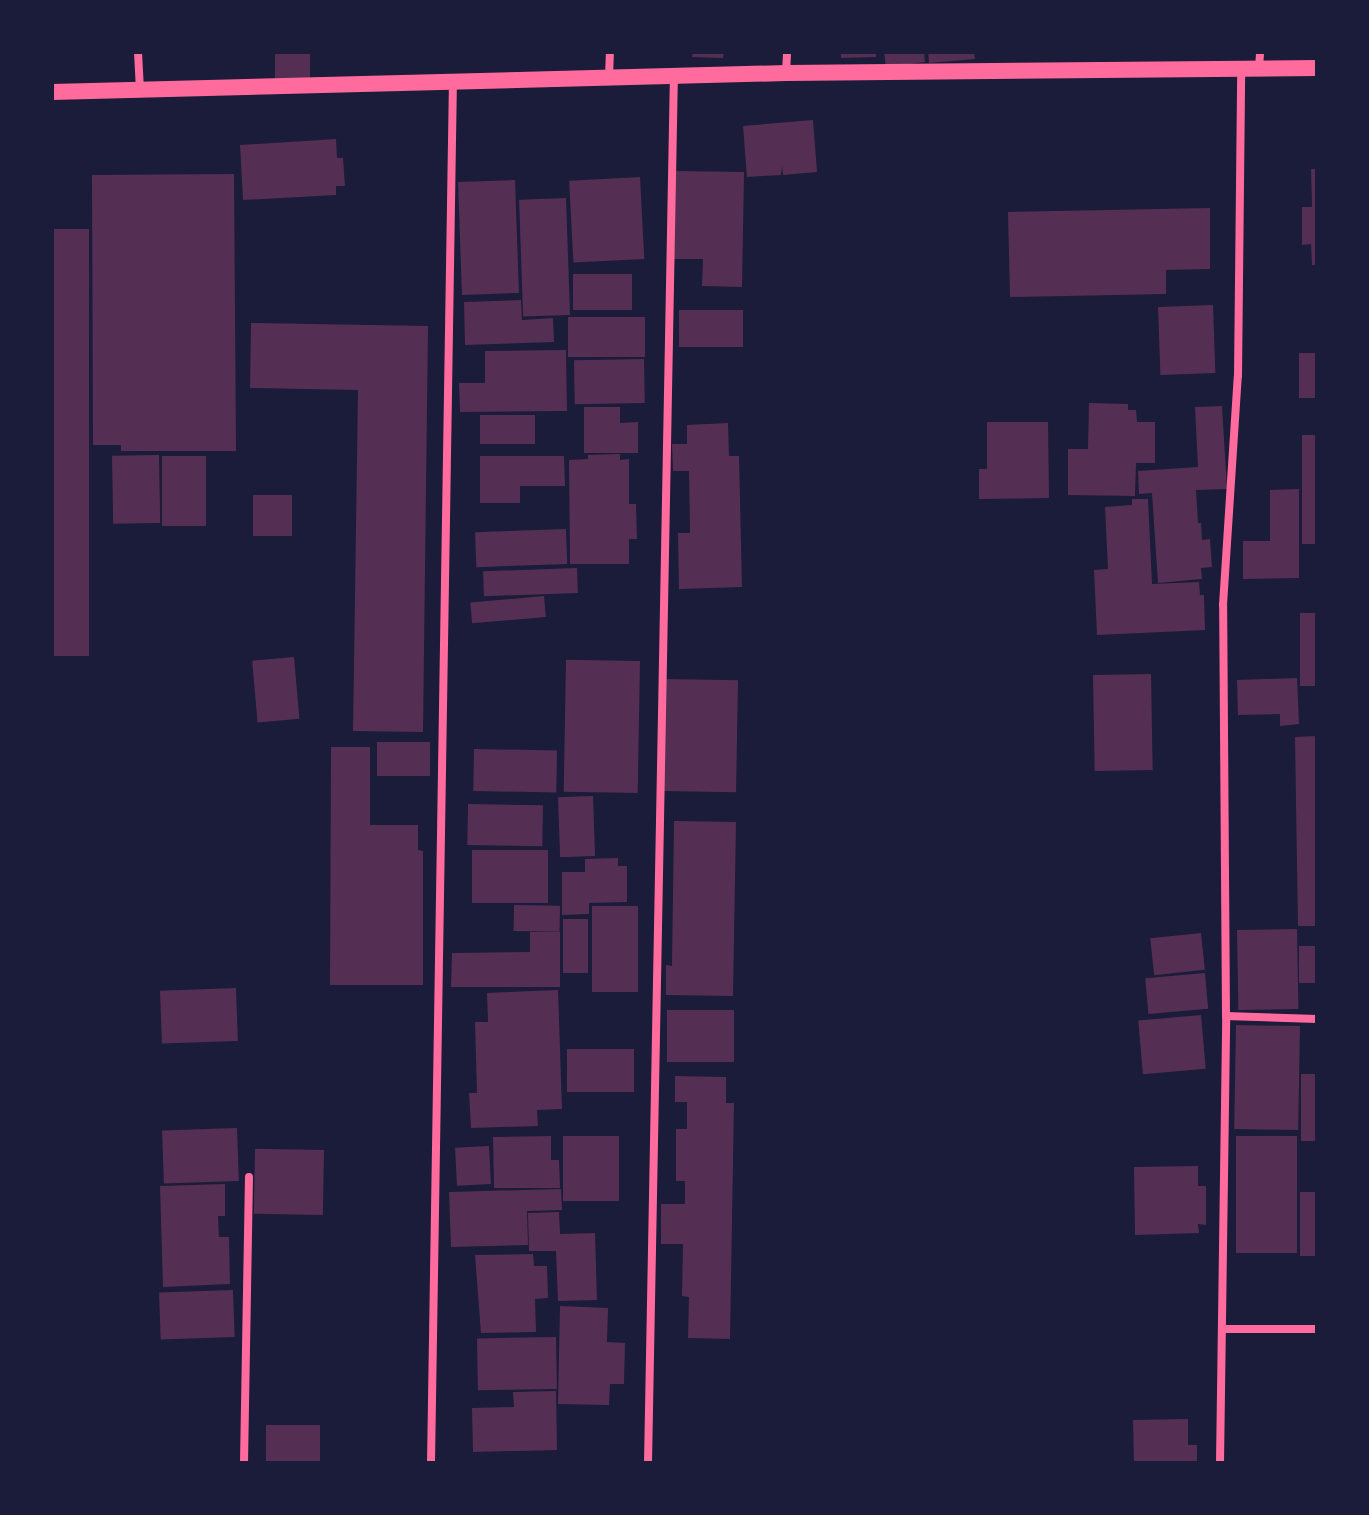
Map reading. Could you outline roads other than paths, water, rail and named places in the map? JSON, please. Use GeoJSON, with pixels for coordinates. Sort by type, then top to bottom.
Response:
{"type":"FeatureCollection","features":[{"type":"Feature","properties":{"kind":"main road"},"geometry":{"type":"LineString","coordinates":[[52,92],[786,73],[1241,70],[1259,60],[1317,68]]}},
{"type":"Feature","properties":{"kind":"street"},"geometry":{"type":"LineString","coordinates":[[138,52],[140,90]]}},
{"type":"Feature","properties":{"kind":"street"},"geometry":{"type":"LineString","coordinates":[[609,78],[610,52]]}},
{"type":"Feature","properties":{"kind":"street"},"geometry":{"type":"LineString","coordinates":[[786,73],[787,52]]}},
{"type":"Feature","properties":{"kind":"street"},"geometry":{"type":"LineString","coordinates":[[1220,1463],[1226,1016],[1223,605],[1238,376],[1241,70]]}},
{"type":"Feature","properties":{"kind":"street"},"geometry":{"type":"LineString","coordinates":[[648,1463],[674,76]]}},
{"type":"Feature","properties":{"kind":"street"},"geometry":{"type":"LineString","coordinates":[[431,1463],[453,81]]}},
{"type":"Feature","properties":{"kind":"street"},"geometry":{"type":"LineString","coordinates":[[1226,1016],[1317,1019]]}},
{"type":"Feature","properties":{"kind":"street"},"geometry":{"type":"LineString","coordinates":[[244,1463],[249,1177]]}},
{"type":"Feature","properties":{"kind":"street"},"geometry":{"type":"LineString","coordinates":[[1222,1329],[1317,1329]]}}]}
